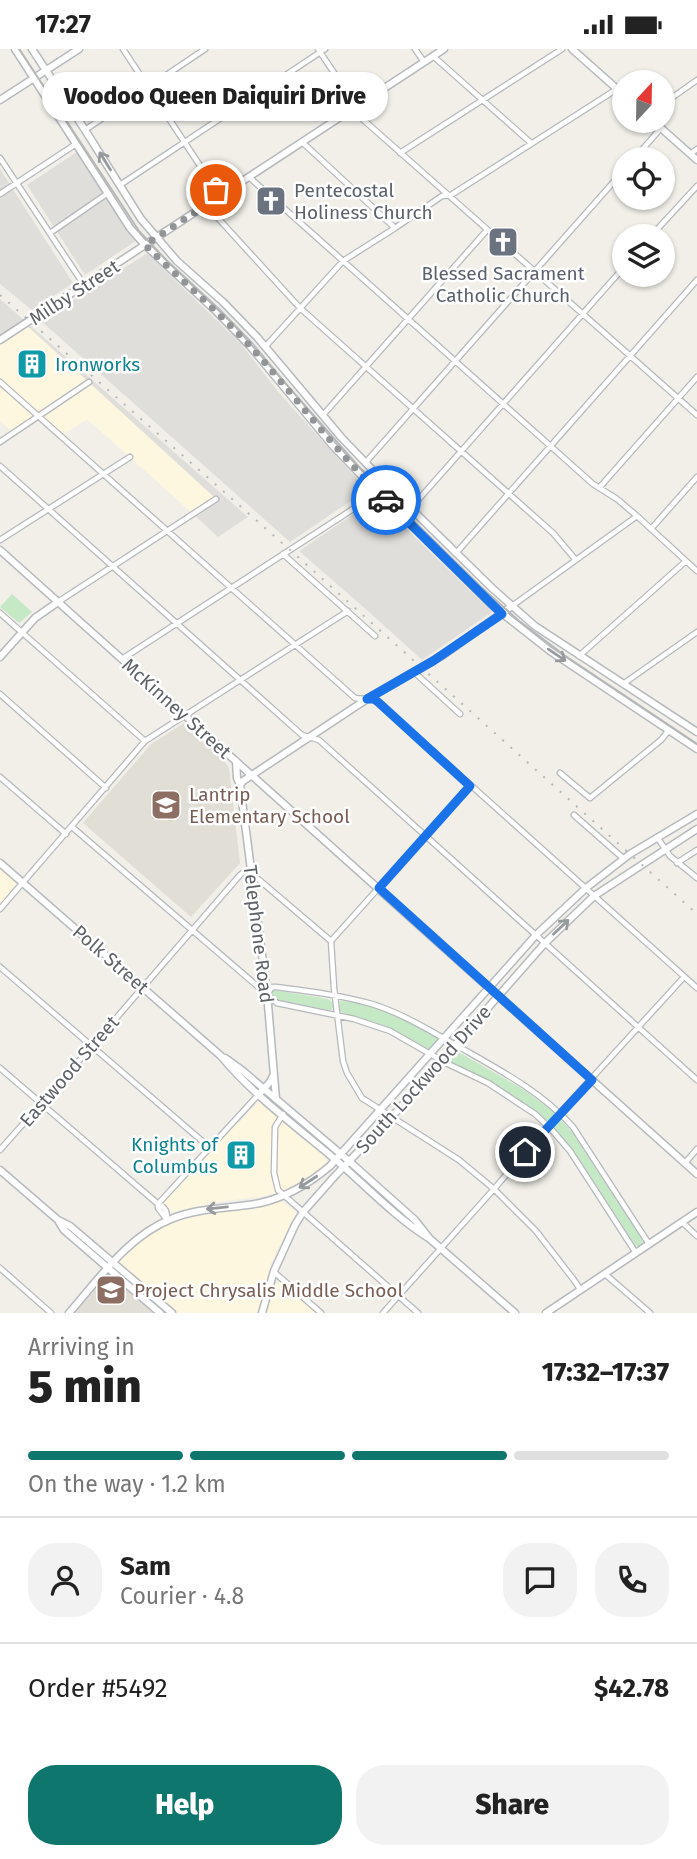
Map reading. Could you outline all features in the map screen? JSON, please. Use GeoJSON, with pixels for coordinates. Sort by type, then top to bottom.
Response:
{"type":"FeatureCollection","features":[{"type":"Feature","properties":{"kind":"main road"},"geometry":{"type":"LineString","coordinates":[[15,49],[130,228],[250,346],[334,446],[377,491],[502,614],[550,651],[697,749]]}},
{"type":"Feature","properties":{"kind":"main road"},"geometry":{"type":"LineString","coordinates":[[32,49],[141,219],[156,238],[177,261],[223,302],[366,462],[535,627],[694,727]]}},
{"type":"Feature","properties":{"kind":"main road"},"geometry":{"type":"LineString","coordinates":[[0,100],[79,49]]}},
{"type":"Feature","properties":{"kind":"main road","name":"Milby Street"},"geometry":{"type":"LineString","coordinates":[[0,340],[444,49]]}},
{"type":"Feature","properties":{"kind":"main road"},"geometry":{"type":"LineString","coordinates":[[572,49],[612,85]]}},
{"type":"Feature","properties":{"kind":"main road"},"geometry":{"type":"LineString","coordinates":[[667,133],[697,160]]}},
{"type":"Feature","properties":{"kind":"main road","name":"McKinney Street"},"geometry":{"type":"LineString","coordinates":[[0,550],[697,1174]]}},
{"type":"Feature","properties":{"kind":"main road"},"geometry":{"type":"LineString","coordinates":[[0,657],[35,618],[58,602]]}},
{"type":"Feature","properties":{"kind":"main road"},"geometry":{"type":"LineString","coordinates":[[240,785],[367,699],[443,655],[512,606]]}},
{"type":"Feature","properties":{"kind":"main road","name":"Telephone Road"},"geometry":{"type":"LineString","coordinates":[[236,761],[267,993],[276,1099]]}},
{"type":"Feature","properties":{"kind":"main road","name":"South Lockwood Drive"},"geometry":{"type":"LineString","coordinates":[[69,1313],[133,1243],[167,1220],[208,1208],[262,1202],[312,1182],[536,935],[586,888],[624,859],[697,814]]}},
{"type":"Feature","properties":{"kind":"main road","name":"South Lockwood Drive"},"geometry":{"type":"LineString","coordinates":[[262,1313],[283,1248],[303,1212],[346,1164],[545,943],[594,896],[697,829]]}},
{"type":"Feature","properties":{"kind":"main road","name":"Polk Street"},"geometry":{"type":"LineString","coordinates":[[0,863],[221,1056],[243,1070],[261,1091],[346,1164],[409,1226],[430,1239],[515,1313]]}},
{"type":"Feature","properties":{"kind":"main road"},"geometry":{"type":"LineString","coordinates":[[261,1091],[274,1075]]}},
{"type":"Feature","properties":{"kind":"main road","name":"Polk Street"},"geometry":{"type":"LineString","coordinates":[[261,1091],[276,1099],[284,1112]]}},
{"type":"Feature","properties":{"kind":"main road"},"geometry":{"type":"LineString","coordinates":[[0,1170],[58,1220],[70,1226],[114,1262],[172,1313]]}},
{"type":"Feature","properties":{"kind":"main road"},"geometry":{"type":"LineString","coordinates":[[546,1313],[697,1212]]}},
{"type":"Feature","properties":{"kind":"main road"},"geometry":{"type":"LineString","coordinates":[[58,1220],[64,1230],[160,1313]]}},
{"type":"Feature","properties":{"kind":"street"},"geometry":{"type":"LineString","coordinates":[[123,49],[220,196]]}},
{"type":"Feature","properties":{"kind":"street"},"geometry":{"type":"LineString","coordinates":[[85,130],[205,49]]}},
{"type":"Feature","properties":{"kind":"street"},"geometry":{"type":"LineString","coordinates":[[415,49],[483,100],[531,143]]}},
{"type":"Feature","properties":{"kind":"street"},"geometry":{"type":"LineString","coordinates":[[400,153],[562,49]]}},
{"type":"Feature","properties":{"kind":"street"},"geometry":{"type":"LineString","coordinates":[[120,185],[321,50],[359,116],[697,415]]}},
{"type":"Feature","properties":{"kind":"street"},"geometry":{"type":"LineString","coordinates":[[676,95],[697,80]]}},
{"type":"Feature","properties":{"kind":"street"},"geometry":{"type":"LineString","coordinates":[[265,347],[343,261],[442,196],[451,195],[612,92]]}},
{"type":"Feature","properties":{"kind":"street"},"geometry":{"type":"LineString","coordinates":[[644,147],[657,133]]}},
{"type":"Feature","properties":{"kind":"street"},"geometry":{"type":"LineString","coordinates":[[302,142],[395,228]]}},
{"type":"Feature","properties":{"kind":"street"},"geometry":{"type":"LineString","coordinates":[[0,194],[76,143]]}},
{"type":"Feature","properties":{"kind":"street"},"geometry":{"type":"LineString","coordinates":[[690,154],[697,149]]}},
{"type":"Feature","properties":{"kind":"street"},"geometry":{"type":"LineString","coordinates":[[0,158],[84,285]]}},
{"type":"Feature","properties":{"kind":"street"},"geometry":{"type":"LineString","coordinates":[[248,177],[503,404],[599,488],[637,516],[697,571]]}},
{"type":"Feature","properties":{"kind":"street"},"geometry":{"type":"LineString","coordinates":[[366,462],[612,185]]}},
{"type":"Feature","properties":{"kind":"street"},"geometry":{"type":"LineString","coordinates":[[662,224],[697,186]]}},
{"type":"Feature","properties":{"kind":"street"},"geometry":{"type":"LineString","coordinates":[[50,233],[109,192]]}},
{"type":"Feature","properties":{"kind":"street"},"geometry":{"type":"LineString","coordinates":[[206,205],[300,308],[553,533],[575,559]]}},
{"type":"Feature","properties":{"kind":"street"},"geometry":{"type":"LineString","coordinates":[[323,415],[488,230]]}},
{"type":"Feature","properties":{"kind":"street"},"geometry":{"type":"LineString","coordinates":[[457,552],[697,280]]}},
{"type":"Feature","properties":{"kind":"street"},"geometry":{"type":"LineString","coordinates":[[411,508],[612,281]]}},
{"type":"Feature","properties":{"kind":"street"},"geometry":{"type":"LineString","coordinates":[[599,488],[697,377]]}},
{"type":"Feature","properties":{"kind":"street"},"geometry":{"type":"LineString","coordinates":[[0,382],[355,698],[374,699],[378,702],[697,988]]}},
{"type":"Feature","properties":{"kind":"street"},"geometry":{"type":"LineString","coordinates":[[0,442],[89,382]]}},
{"type":"Feature","properties":{"kind":"street"},"geometry":{"type":"LineString","coordinates":[[0,540],[130,457]]}},
{"type":"Feature","properties":{"kind":"street"},"geometry":{"type":"LineString","coordinates":[[0,466],[302,735],[319,740],[697,1080]]}},
{"type":"Feature","properties":{"kind":"street"},"geometry":{"type":"LineString","coordinates":[[651,529],[697,477]]}},
{"type":"Feature","properties":{"kind":"street"},"geometry":{"type":"LineString","coordinates":[[122,659],[377,491]]}},
{"type":"Feature","properties":{"kind":"street"},"geometry":{"type":"LineString","coordinates":[[58,602],[216,499]]}},
{"type":"Feature","properties":{"kind":"street"},"geometry":{"type":"LineString","coordinates":[[512,606],[637,516]]}},
{"type":"Feature","properties":{"kind":"street"},"geometry":{"type":"LineString","coordinates":[[283,554],[375,636]]}},
{"type":"Feature","properties":{"kind":"street"},"geometry":{"type":"LineString","coordinates":[[579,656],[686,561]]}},
{"type":"Feature","properties":{"kind":"street"},"geometry":{"type":"LineString","coordinates":[[0,909],[145,741],[348,611]]}},
{"type":"Feature","properties":{"kind":"street"},"geometry":{"type":"LineString","coordinates":[[0,614],[145,741]]}},
{"type":"Feature","properties":{"kind":"street"},"geometry":{"type":"LineString","coordinates":[[623,684],[697,632]]}},
{"type":"Feature","properties":{"kind":"street"},"geometry":{"type":"LineString","coordinates":[[414,672],[460,713]]}},
{"type":"Feature","properties":{"kind":"street"},"geometry":{"type":"LineString","coordinates":[[0,694],[106,788]]}},
{"type":"Feature","properties":{"kind":"street"},"geometry":{"type":"LineString","coordinates":[[560,773],[590,798],[661,740],[669,730]]}},
{"type":"Feature","properties":{"kind":"street"},"geometry":{"type":"LineString","coordinates":[[0,777],[66,834]]}},
{"type":"Feature","properties":{"kind":"street"},"geometry":{"type":"LineString","coordinates":[[331,941],[470,786]]}},
{"type":"Feature","properties":{"kind":"street"},"geometry":{"type":"LineString","coordinates":[[575,815],[624,859]]}},
{"type":"Feature","properties":{"kind":"street"},"geometry":{"type":"LineString","coordinates":[[72,827],[277,1003],[337,1015],[390,1031],[519,1103],[548,1126],[570,1151],[636,1253]]}},
{"type":"Feature","properties":{"kind":"street"},"geometry":{"type":"LineString","coordinates":[[657,837],[677,863],[697,878]]}},
{"type":"Feature","properties":{"kind":"street"},"geometry":{"type":"LineString","coordinates":[[677,863],[697,850]]}},
{"type":"Feature","properties":{"kind":"street","name":"Eastwood Street"},"geometry":{"type":"LineString","coordinates":[[0,1150],[240,875],[244,872],[251,873]]}},
{"type":"Feature","properties":{"kind":"street"},"geometry":{"type":"LineString","coordinates":[[251,873],[331,941],[341,1050],[347,1073],[362,1098],[459,1160],[494,1189],[536,1231],[580,1289]]}},
{"type":"Feature","properties":{"kind":"street"},"geometry":{"type":"LineString","coordinates":[[0,967],[209,1147]]}},
{"type":"Feature","properties":{"kind":"street"},"geometry":{"type":"LineString","coordinates":[[383,1313],[684,977]]}},
{"type":"Feature","properties":{"kind":"street"},"geometry":{"type":"LineString","coordinates":[[267,993],[272,987],[276,987],[335,996],[386,1008],[420,1024],[535,1092],[560,1113],[580,1138],[649,1244]]}},
{"type":"Feature","properties":{"kind":"street"},"geometry":{"type":"LineString","coordinates":[[0,1068],[158,1204],[167,1220]]}},
{"type":"Feature","properties":{"kind":"street"},"geometry":{"type":"LineString","coordinates":[[158,1204],[261,1091]]}},
{"type":"Feature","properties":{"kind":"street"},"geometry":{"type":"LineString","coordinates":[[284,1112],[275,1127],[274,1173],[278,1190],[418,1313]]}},
{"type":"Feature","properties":{"kind":"street"},"geometry":{"type":"LineString","coordinates":[[685,1163],[697,1149]]}},
{"type":"Feature","properties":{"kind":"street"},"geometry":{"type":"LineString","coordinates":[[682,1222],[697,1236]]}},
{"type":"Feature","properties":{"kind":"street"},"geometry":{"type":"LineString","coordinates":[[0,1268],[51,1313]]}},
{"type":"Feature","properties":{"kind":"street"},"geometry":{"type":"LineString","coordinates":[[274,1271],[321,1313]]}},
{"type":"Feature","properties":{"kind":"street"},"geometry":{"type":"LineString","coordinates":[[605,1273],[650,1313]]}},
{"type":"Feature","properties":{"kind":"street"},"geometry":{"type":"LineString","coordinates":[[553,1307],[559,1313]]}},
{"type":"Feature","properties":{"kind":"shaded area"},"geometry":{"type":"Polygon","coordinates":[[[77,152],[137,240],[85,275],[27,185],[77,152]]]}},
{"type":"Feature","properties":{"kind":"shaded area"},"geometry":{"type":"Polygon","coordinates":[[[0,169],[73,283],[32,310],[0,284],[0,169]]]}},
{"type":"Feature","properties":{"kind":"shaded area"},"geometry":{"type":"Polygon","coordinates":[[[146,254],[241,344],[280,394],[367,490],[290,542],[41,321],[146,254]]]}},
{"type":"Feature","properties":{"kind":"shaded area"},"geometry":{"type":"Polygon","coordinates":[[[0,299],[248,517],[218,537],[191,512],[214,497],[22,321],[0,335],[0,299]]]}},
{"type":"Feature","properties":{"kind":"shaded area"},"geometry":{"type":"Polygon","coordinates":[[[29,327],[215,497],[191,512],[87,419],[62,435],[39,414],[12,432],[0,421],[0,346],[29,327]]]}},
{"type":"Feature","properties":{"kind":"shaded area"},"geometry":{"type":"Polygon","coordinates":[[[376,499],[492,612],[422,660],[299,551],[376,499]]]}},
{"type":"Feature","properties":{"kind":"shaded area","name":"Lantrip Elementary School"},"geometry":{"type":"Polygon","coordinates":[[[184,723],[223,758],[229,768],[240,863],[191,917],[83,823],[151,744],[184,723]]]}},
{"type":"Feature","properties":{"kind":"shaded area"},"geometry":{"type":"Polygon","coordinates":[[[0,868],[17,883],[0,904],[0,868]]]}},
{"type":"Feature","properties":{"kind":"shaded area"},"geometry":{"type":"Polygon","coordinates":[[[259,1101],[306,1139],[327,1162],[309,1178],[291,1188],[266,1196],[170,1211],[164,1204],[165,1200],[235,1120],[239,1123],[259,1101]]]}},
{"type":"Feature","properties":{"kind":"shaded area"},"geometry":{"type":"Polygon","coordinates":[[[282,1201],[296,1213],[271,1263],[258,1313],[178,1313],[119,1262],[146,1237],[186,1217],[265,1206],[282,1201]]]}},
{"type":"Feature","properties":{"kind":"shaded area","name":"Project Chrysalis Middle School"},"geometry":{"type":"Polygon","coordinates":[[[108,1275],[111,1275],[155,1313],[74,1313],[108,1275]]]}},
{"type":"Feature","properties":{"kind":"shaded area"},"geometry":{"type":"Polygon","coordinates":[[[280,1282],[317,1313],[266,1313],[273,1286],[280,1282]]]}},
{"type":"Feature","properties":{"kind":"green space"},"geometry":{"type":"Polygon","coordinates":[[[12,594],[32,612],[19,623],[0,607],[12,594]]]}},
{"type":"Feature","properties":{"kind":"green space"},"geometry":{"type":"Polygon","coordinates":[[[270,991],[328,999],[333,1008],[328,1010],[274,999],[270,996],[270,991]]]}},
{"type":"Feature","properties":{"kind":"green space"},"geometry":{"type":"Polygon","coordinates":[[[340,1001],[391,1013],[426,1031],[438,1041],[429,1049],[377,1023],[343,1013],[339,1010],[340,1001]]]}},
{"type":"Feature","properties":{"kind":"green space"},"geometry":{"type":"Polygon","coordinates":[[[455,1050],[521,1088],[554,1112],[554,1116],[545,1120],[513,1096],[447,1059],[455,1050]]]}},
{"type":"Feature","properties":{"kind":"green space"},"geometry":{"type":"Polygon","coordinates":[[[560,1119],[572,1132],[642,1239],[643,1243],[638,1247],[578,1157],[554,1128],[560,1119]]]}},
{"type":"Feature","properties":{"kind":"tram line"},"geometry":{"type":"LineString","coordinates":[[19,49],[139,231],[234,325],[360,468],[518,620],[564,655],[697,744]]}},
{"type":"Feature","properties":{"kind":"railway"},"geometry":{"type":"LineString","coordinates":[[0,295],[697,914]]}},
{"type":"Feature","properties":{"kind":"way so far"},"geometry":{"type":"LineString","coordinates":[[216,190],[220,196],[145,245],[250,346],[334,446],[386,500]]}},
{"type":"Feature","properties":{"kind":"place","name":"Voodoo Queen Daiquiri Drive"},"geometry":{"type":"Point","coordinates":[216,190]}},
{"type":"Feature","properties":{"kind":"place","name":"Pentecostal Holiness Church"},"geometry":{"type":"Point","coordinates":[271,201]}},
{"type":"Feature","properties":{"kind":"place","name":"Blessed Sacrament Catholic Church"},"geometry":{"type":"Point","coordinates":[503,242]}},
{"type":"Feature","properties":{"kind":"place","name":"Ironworks"},"geometry":{"type":"Point","coordinates":[32,364]}},
{"type":"Feature","properties":{"kind":"place","name":"Lantrip Elementary School"},"geometry":{"type":"Point","coordinates":[166,805]}},
{"type":"Feature","properties":{"kind":"place","name":"Knights of Columbus"},"geometry":{"type":"Point","coordinates":[241,1155]}},
{"type":"Feature","properties":{"kind":"place","name":"Project Chrysalis Middle School"},"geometry":{"type":"Point","coordinates":[111,1290]}},
{"type":"Feature","properties":{"kind":"route"},"geometry":{"type":"LineString","coordinates":[[386,500],[502,614],[433,661],[367,699],[378,702],[470,786],[379,888],[592,1080],[525,1152]]}}]}
